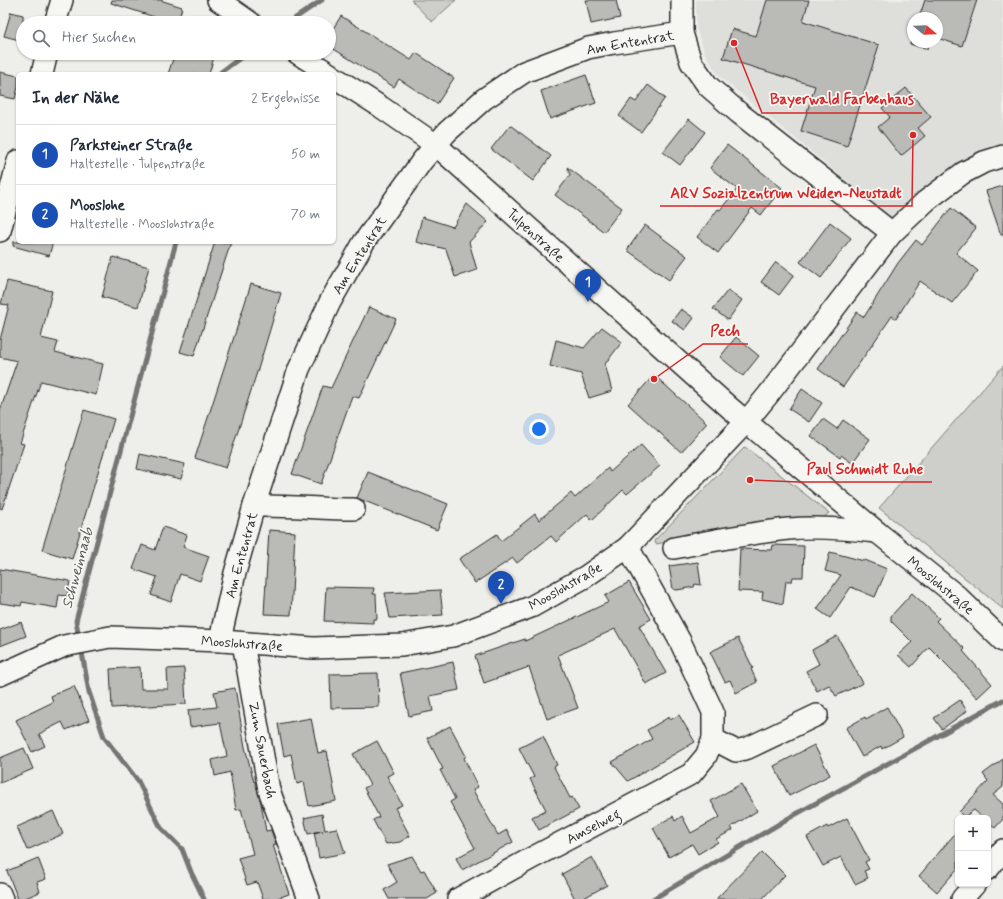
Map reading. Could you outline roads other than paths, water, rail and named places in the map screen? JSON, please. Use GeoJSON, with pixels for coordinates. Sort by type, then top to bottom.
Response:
{"type":"FeatureCollection","features":[{"type":"Feature","properties":{"kind":"street"},"geometry":{"type":"LineString","coordinates":[[57,16],[62,0]]}},
{"type":"Feature","properties":{"kind":"street"},"geometry":{"type":"LineString","coordinates":[[218,0],[241,16]]}},
{"type":"Feature","properties":{"kind":"street"},"geometry":{"type":"LineString","coordinates":[[682,0],[682,33],[691,62],[708,86],[739,113],[892,233]]}},
{"type":"Feature","properties":{"kind":"street","name":"Am Ententrat"},"geometry":{"type":"LineString","coordinates":[[222,641],[223,626],[235,572],[254,506],[299,369],[330,302],[364,242],[422,161],[447,132],[484,99],[524,72],[588,48],[682,33]]}},
{"type":"Feature","properties":{"kind":"street"},"geometry":{"type":"LineString","coordinates":[[42,72],[45,60]]}},
{"type":"Feature","properties":{"kind":"street"},"geometry":{"type":"LineString","coordinates":[[308,60],[327,72]]}},
{"type":"Feature","properties":{"kind":"street","name":"Tulpenstraße"},"geometry":{"type":"LineString","coordinates":[[336,78],[436,145],[630,320],[746,422]]}},
{"type":"Feature","properties":{"kind":"street"},"geometry":{"type":"LineString","coordinates":[[746,422],[892,233],[926,201],[962,173],[984,162],[1003,156]]}},
{"type":"Feature","properties":{"kind":"street"},"geometry":{"type":"LineString","coordinates":[[0,231],[16,169]]}},
{"type":"Feature","properties":{"kind":"street","name":"Mooslohstraße"},"geometry":{"type":"LineString","coordinates":[[0,675],[64,646],[110,636],[243,642],[320,648],[402,645],[453,636],[531,608],[585,577],[628,547],[746,422],[877,532],[957,596],[1003,641]]}},
{"type":"Feature","properties":{"kind":"street"},"geometry":{"type":"LineString","coordinates":[[254,506],[279,505],[328,509],[354,509]]}},
{"type":"Feature","properties":{"kind":"street"},"geometry":{"type":"LineString","coordinates":[[674,548],[790,529],[844,529],[877,532]]}},
{"type":"Feature","properties":{"kind":"street","name":"Amselweg"},"geometry":{"type":"LineString","coordinates":[[458,899],[530,859],[692,774],[706,756],[713,739],[713,712],[680,641],[628,547]]}},
{"type":"Feature","properties":{"kind":"street","name":"Zum Sauerbach"},"geometry":{"type":"LineString","coordinates":[[243,642],[269,790],[309,899]]}},
{"type":"Feature","properties":{"kind":"street"},"geometry":{"type":"LineString","coordinates":[[713,739],[736,751],[748,748],[817,715]]}},
{"type":"Feature","properties":{"kind":"street"},"geometry":{"type":"LineString","coordinates":[[991,865],[1003,850]]}},
{"type":"Feature","properties":{"kind":"street"},"geometry":{"type":"LineString","coordinates":[[962,899],[972,887]]}},
{"type":"Feature","properties":{"kind":"street"},"geometry":{"type":"LineString","coordinates":[[0,894],[2,899]]}},
{"type":"Feature","properties":{"kind":"waterway","name":"Schweinnaab"},"geometry":{"type":"LineString","coordinates":[[298,16],[322,0]]}},
{"type":"Feature","properties":{"kind":"waterway","name":"Schweinnaab"},"geometry":{"type":"LineString","coordinates":[[221,72],[237,60]]}},
{"type":"Feature","properties":{"kind":"waterway","name":"Schweinnaab"},"geometry":{"type":"LineString","coordinates":[[79,638],[76,621],[175,244]]}},
{"type":"Feature","properties":{"kind":"waterway","name":"Schweinnaab"},"geometry":{"type":"LineString","coordinates":[[81,647],[89,692],[104,737],[138,781],[161,828],[182,849],[204,899]]}},
{"type":"Feature","properties":{"kind":"waterway"},"geometry":{"type":"LineString","coordinates":[[653,899],[789,818],[1003,700]]}},
{"type":"Feature","properties":{"kind":"place","name":"Bayerwald Farbenhaus"},"geometry":{"type":"Point","coordinates":[734,43]}},
{"type":"Feature","properties":{"kind":"place","name":"ARV Sozialzentrum Weiden-Neustadt"},"geometry":{"type":"Point","coordinates":[913,135]}},
{"type":"Feature","properties":{"kind":"place","name":"Parksteiner Straße"},"geometry":{"type":"Point","coordinates":[588,302]}},
{"type":"Feature","properties":{"kind":"place","name":"Pech"},"geometry":{"type":"Point","coordinates":[654,379]}},
{"type":"Feature","properties":{"kind":"place","name":"Paul Schmidt Ruhe"},"geometry":{"type":"Point","coordinates":[750,480]}},
{"type":"Feature","properties":{"kind":"place","name":"Mooslohe"},"geometry":{"type":"Point","coordinates":[501,604]}}]}
